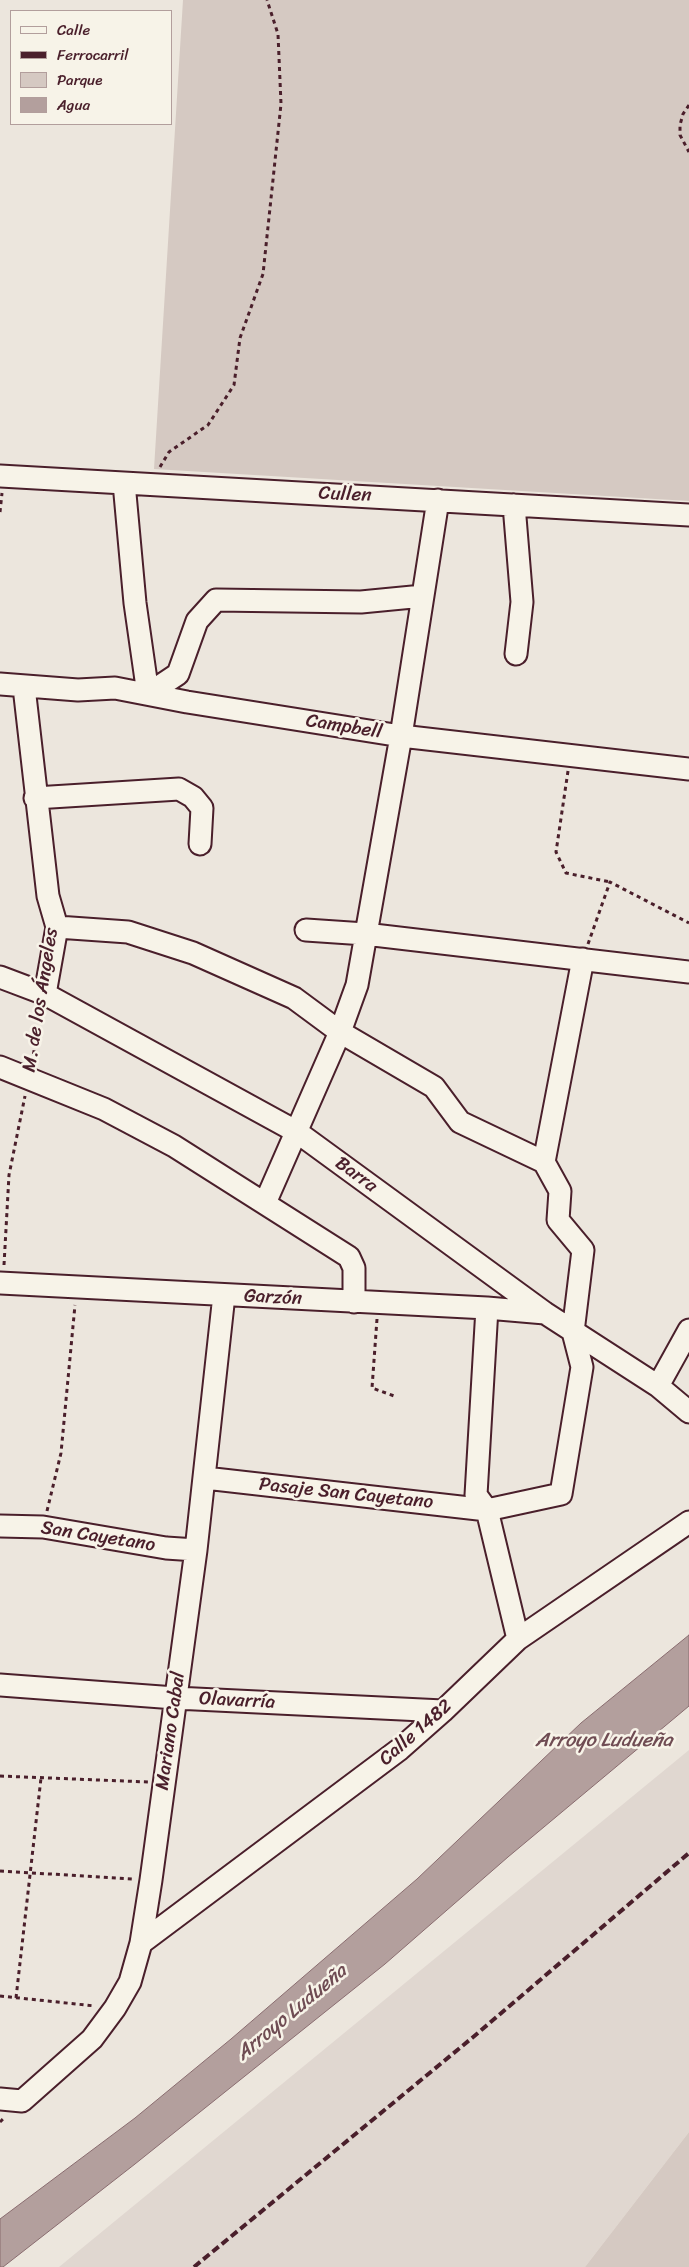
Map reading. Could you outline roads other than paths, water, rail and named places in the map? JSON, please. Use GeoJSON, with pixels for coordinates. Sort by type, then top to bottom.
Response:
{"type":"FeatureCollection","features":[{"type":"Feature","properties":{"kind":"street","name":"Cullen"},"geometry":{"type":"LineString","coordinates":[[0,476],[689,515]]}},
{"type":"Feature","properties":{"kind":"street"},"geometry":{"type":"LineString","coordinates":[[124,483],[135,603],[148,694],[178,674],[197,621],[216,600],[361,602],[423,596]]}},
{"type":"Feature","properties":{"kind":"street"},"geometry":{"type":"LineString","coordinates":[[266,1203],[340,1032],[357,985],[401,736],[438,500]]}},
{"type":"Feature","properties":{"kind":"street"},"geometry":{"type":"LineString","coordinates":[[514,505],[522,602],[516,654]]}},
{"type":"Feature","properties":{"kind":"street","name":"Campbell"},"geometry":{"type":"LineString","coordinates":[[0,684],[24,688],[78,690],[115,688],[401,736],[689,769]]}},
{"type":"Feature","properties":{"kind":"street","name":"M. de los Ángeles"},"geometry":{"type":"LineString","coordinates":[[24,688],[35,798],[48,896],[57,927],[45,994]]}},
{"type":"Feature","properties":{"kind":"street"},"geometry":{"type":"LineString","coordinates":[[35,798],[179,789],[193,797],[202,808],[200,844]]}},
{"type":"Feature","properties":{"kind":"street"},"geometry":{"type":"LineString","coordinates":[[57,927],[128,932],[193,953],[294,998],[340,1032],[434,1087],[460,1122],[544,1162],[560,1191],[558,1220],[583,1250],[572,1332]]}},
{"type":"Feature","properties":{"kind":"street"},"geometry":{"type":"LineString","coordinates":[[306,930],[365,934],[689,972]]}},
{"type":"Feature","properties":{"kind":"street"},"geometry":{"type":"LineString","coordinates":[[544,1162],[583,959]]}},
{"type":"Feature","properties":{"kind":"street","name":"Barra"},"geometry":{"type":"LineString","coordinates":[[0,977],[45,994],[297,1132],[545,1313],[658,1386],[689,1412]]}},
{"type":"Feature","properties":{"kind":"street"},"geometry":{"type":"LineString","coordinates":[[0,1067],[104,1110],[174,1146],[349,1257],[354,1268],[354,1302]]}},
{"type":"Feature","properties":{"kind":"street","name":"Garzón"},"geometry":{"type":"LineString","coordinates":[[2,1283],[487,1308],[545,1313]]}},
{"type":"Feature","properties":{"kind":"street","name":"Mariano Cabal"},"geometry":{"type":"LineString","coordinates":[[0,2099],[22,2100],[92,2039],[115,2008],[130,1982],[141,1943],[196,1550],[224,1295]]}},
{"type":"Feature","properties":{"kind":"street"},"geometry":{"type":"LineString","coordinates":[[487,1308],[476,1495],[487,1510],[518,1638]]}},
{"type":"Feature","properties":{"kind":"street"},"geometry":{"type":"LineString","coordinates":[[658,1386],[689,1330]]}},
{"type":"Feature","properties":{"kind":"street","name":"Pasaje San Cayetano"},"geometry":{"type":"LineString","coordinates":[[205,1478],[487,1510],[561,1494],[582,1366],[572,1332]]}},
{"type":"Feature","properties":{"kind":"street","name":"Calle 1482"},"geometry":{"type":"LineString","coordinates":[[141,1943],[400,1750],[518,1638],[689,1522]]}},
{"type":"Feature","properties":{"kind":"street","name":"San Cayetano"},"geometry":{"type":"LineString","coordinates":[[0,1526],[43,1527],[166,1548],[196,1550]]}},
{"type":"Feature","properties":{"kind":"street","name":"Olavarría"},"geometry":{"type":"LineString","coordinates":[[0,1685],[175,1698],[443,1711]]}},
{"type":"Feature","properties":{"kind":"water","name":"Arroyo Ludueña"},"geometry":{"type":"Polygon","coordinates":[[[689,1635],[689,1706],[508,1857],[385,1964],[135,2164],[3,2267],[0,2267],[0,2219],[135,2118],[231,2039],[417,1879],[581,1723],[689,1635]]]}},
{"type":"Feature","properties":{"kind":"railway"},"geometry":{"type":"LineString","coordinates":[[194,2267],[472,2038],[689,1853]]}}]}
